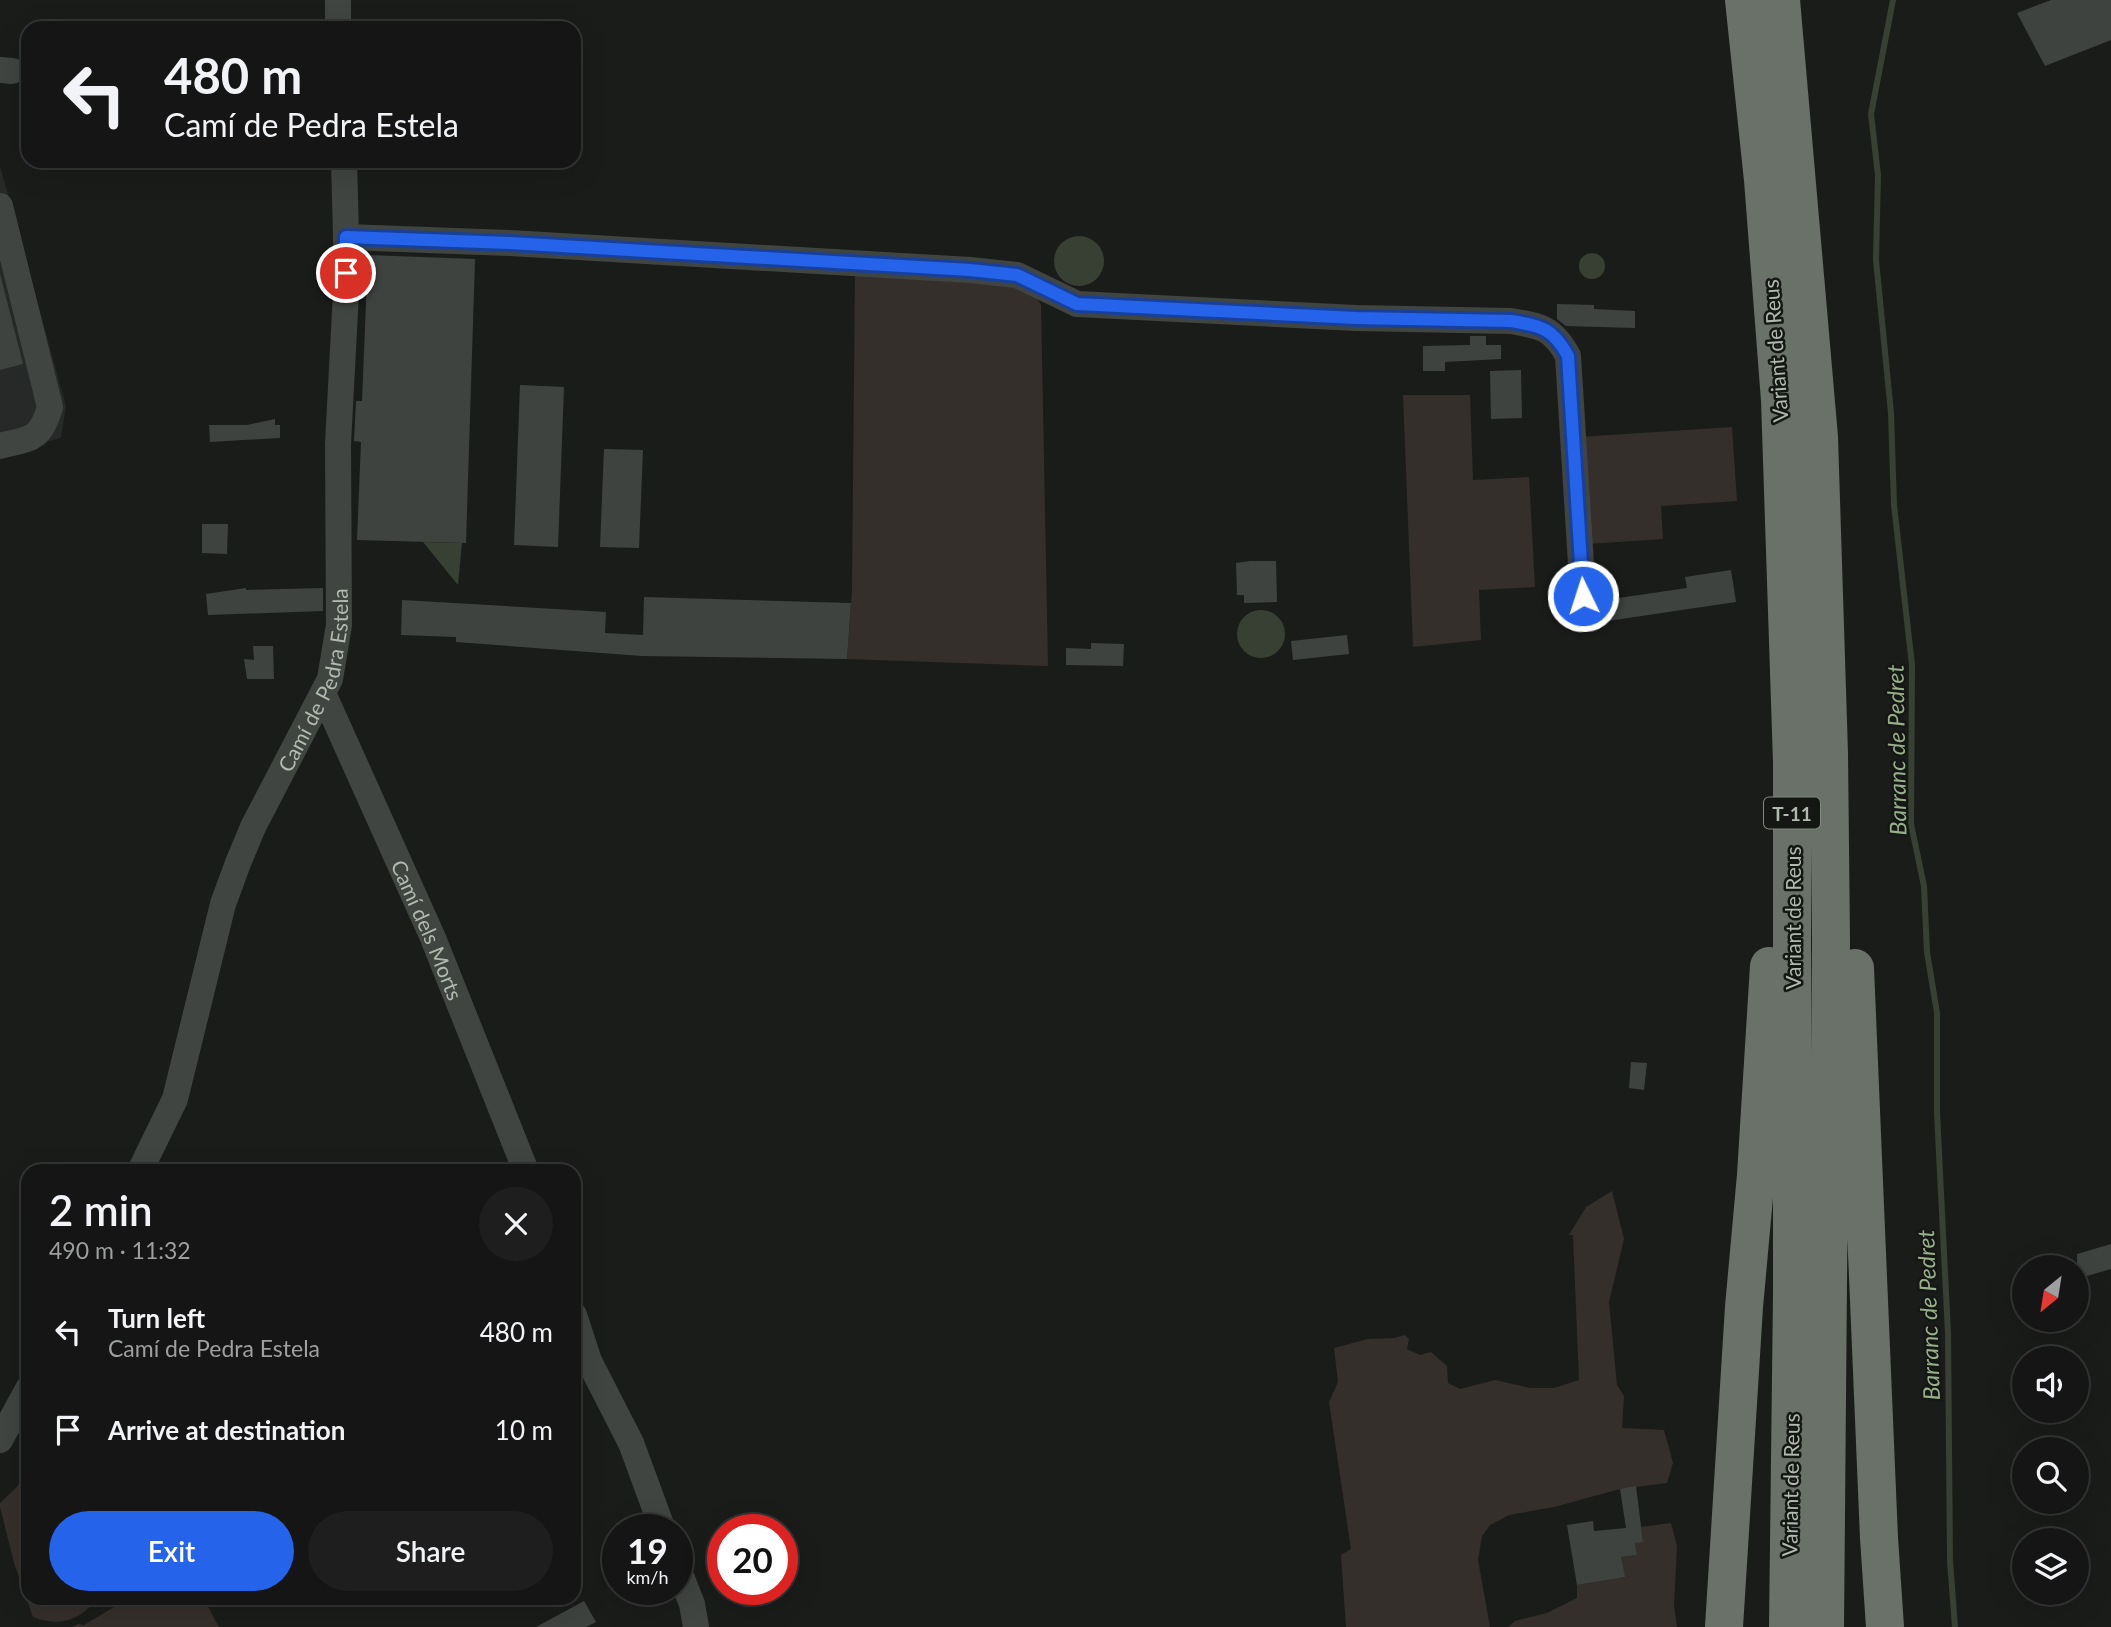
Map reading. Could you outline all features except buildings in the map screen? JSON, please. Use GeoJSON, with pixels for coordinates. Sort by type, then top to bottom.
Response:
{"type":"FeatureCollection","features":[{"type":"Feature","properties":{"kind":"highway","name":"Variant de Reus"},"geometry":{"type":"LineString","coordinates":[[1744,0],[1763,180],[1780,400],[1792,762],[1792,1293],[1788,1627]]}},
{"type":"Feature","properties":{"kind":"highway","name":"Variant de Reus"},"geometry":{"type":"LineString","coordinates":[[1782,0],[1819,437],[1829,753],[1831,940],[1825,1627]]}},
{"type":"Feature","properties":{"kind":"highway"},"geometry":{"type":"LineString","coordinates":[[1796,150],[1832,437],[1885,1627]]}},
{"type":"Feature","properties":{"kind":"highway"},"geometry":{"type":"LineString","coordinates":[[1724,1627],[1773,898],[1780,400]]}},
{"type":"Feature","properties":{"kind":"lane"},"geometry":{"type":"LineString","coordinates":[[338,0],[338,21]]}},
{"type":"Feature","properties":{"kind":"lane","name":"Camí de Pedra Estela"},"geometry":{"type":"LineString","coordinates":[[143,1164],[175,1099],[223,904],[237,863],[330,679],[339,625],[338,444],[346,273],[344,168]]}},
{"type":"Feature","properties":{"kind":"lane"},"geometry":{"type":"LineString","coordinates":[[0,206],[50,407],[44,428],[32,437],[0,446]]}},
{"type":"Feature","properties":{"kind":"lane"},"geometry":{"type":"LineString","coordinates":[[346,237],[510,243],[970,270],[1017,275],[1077,304],[1356,318],[1511,321],[1534,325],[1558,337],[1568,356],[1583,596]]}},
{"type":"Feature","properties":{"kind":"lane","name":"Camí dels Morts"},"geometry":{"type":"LineString","coordinates":[[323,693],[433,938],[523,1164]]}},
{"type":"Feature","properties":{"kind":"lane"},"geometry":{"type":"LineString","coordinates":[[581,1336],[589,1361],[631,1443],[657,1514]]}},
{"type":"Feature","properties":{"kind":"lane"},"geometry":{"type":"LineString","coordinates":[[0,1440],[21,1402]]}},
{"type":"Feature","properties":{"kind":"lane"},"geometry":{"type":"LineString","coordinates":[[691,1605],[696,1627]]}},
{"type":"Feature","properties":{"kind":"shaded area"},"geometry":{"type":"Polygon","coordinates":[[[0,166],[66,406],[61,438],[0,454],[0,166]]]}},
{"type":"Feature","properties":{"kind":"shaded area"},"geometry":{"type":"Polygon","coordinates":[[[1079,236],[1097,243],[1104,261],[1097,279],[1079,286],[1061,279],[1054,261],[1061,243],[1079,236]]]}},
{"type":"Feature","properties":{"kind":"shaded area"},"geometry":{"type":"Polygon","coordinates":[[[1592,253],[1601,257],[1605,266],[1601,275],[1592,279],[1583,275],[1579,266],[1583,257],[1592,253]]]}},
{"type":"Feature","properties":{"kind":"shaded area"},"geometry":{"type":"Polygon","coordinates":[[[855,269],[1028,284],[1041,305],[1048,666],[847,659],[852,591],[855,269]]]}},
{"type":"Feature","properties":{"kind":"shaded area"},"geometry":{"type":"Polygon","coordinates":[[[1403,395],[1470,395],[1473,480],[1529,477],[1535,587],[1479,590],[1481,640],[1413,647],[1403,395]]]}},
{"type":"Feature","properties":{"kind":"shaded area"},"geometry":{"type":"Polygon","coordinates":[[[1732,427],[1737,501],[1661,506],[1663,539],[1587,544],[1580,437],[1732,427]]]}},
{"type":"Feature","properties":{"kind":"shaded area"},"geometry":{"type":"Polygon","coordinates":[[[423,542],[462,543],[458,585],[423,542]]]}},
{"type":"Feature","properties":{"kind":"shaded area"},"geometry":{"type":"Polygon","coordinates":[[[1261,610],[1278,617],[1285,634],[1278,651],[1261,658],[1244,651],[1237,634],[1244,617],[1261,610]]]}},
{"type":"Feature","properties":{"kind":"shaded area"},"geometry":{"type":"Polygon","coordinates":[[[1612,1191],[1624,1239],[1609,1302],[1617,1385],[1624,1396],[1622,1428],[1664,1430],[1673,1463],[1667,1483],[1620,1489],[1554,1507],[1509,1515],[1490,1525],[1482,1536],[1478,1560],[1490,1627],[1346,1627],[1341,1555],[1351,1549],[1329,1402],[1338,1382],[1334,1348],[1368,1339],[1405,1335],[1409,1339],[1407,1349],[1420,1355],[1431,1352],[1447,1366],[1448,1383],[1460,1389],[1495,1380],[1530,1388],[1554,1388],[1579,1380],[1573,1235],[1569,1235],[1586,1207],[1612,1191]]]}},
{"type":"Feature","properties":{"kind":"shaded area"},"geometry":{"type":"Polygon","coordinates":[[[21,1481],[21,1583],[0,1507],[0,1503],[21,1481]]]}},
{"type":"Feature","properties":{"kind":"shaded area"},"geometry":{"type":"Polygon","coordinates":[[[1671,1523],[1677,1546],[1674,1605],[1677,1627],[1508,1627],[1515,1621],[1547,1613],[1577,1598],[1577,1585],[1624,1577],[1621,1557],[1637,1555],[1635,1543],[1643,1541],[1641,1527],[1671,1523]]]}},
{"type":"Feature","properties":{"kind":"shaded area"},"geometry":{"type":"Polygon","coordinates":[[[29,1605],[91,1605],[69,1620],[51,1621],[33,1617],[29,1605]]]}},
{"type":"Feature","properties":{"kind":"shaded area"},"geometry":{"type":"Polygon","coordinates":[[[117,1605],[207,1605],[219,1627],[72,1627],[84,1625],[117,1605]]]}},
{"type":"Feature","properties":{"kind":"waterway","name":"Barranc de Pedret"},"geometry":{"type":"LineString","coordinates":[[1893,0],[1871,114],[1878,175],[1876,260],[1891,413],[1894,505],[1912,665],[1911,824],[1924,886],[1927,952],[1937,1013],[1937,1113],[1948,1333],[1950,1561],[1955,1627]]}},
{"type":"Feature","properties":{"kind":"route"},"geometry":{"type":"LineString","coordinates":[[346,273],[346,237],[510,243],[1017,275],[1077,304],[1356,318],[1511,321],[1534,325],[1558,337],[1568,356],[1583,596]]}}]}
